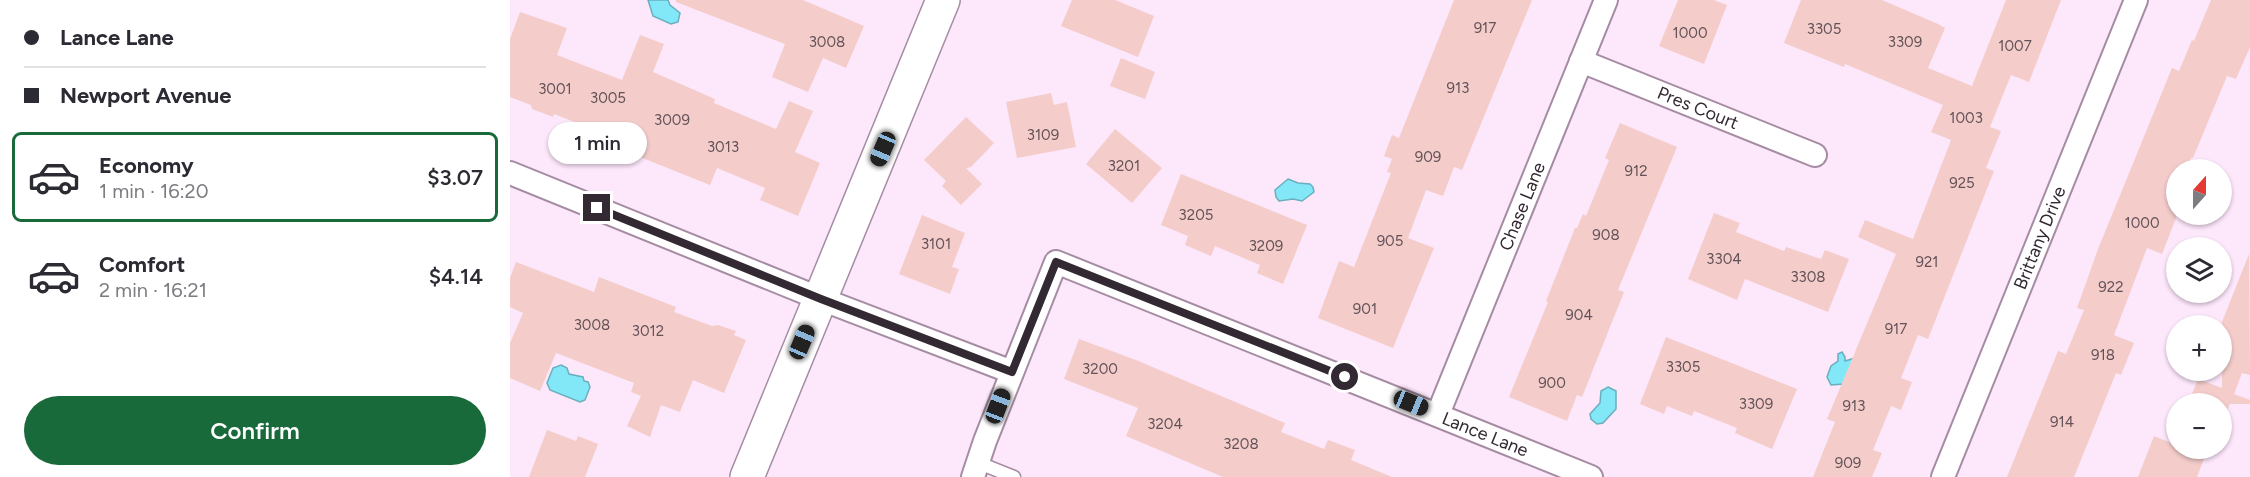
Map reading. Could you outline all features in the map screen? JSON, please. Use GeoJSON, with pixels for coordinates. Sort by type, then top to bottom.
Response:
{"type":"FeatureCollection","features":[{"type":"Feature","properties":{"kind":"street"},"geometry":{"type":"LineString","coordinates":[[747,477],[944,0]]}},
{"type":"Feature","properties":{"kind":"street","name":"Chase Lane"},"geometry":{"type":"LineString","coordinates":[[1438,414],[1606,0]]}},
{"type":"Feature","properties":{"kind":"street","name":"Brittany Drive"},"geometry":{"type":"LineString","coordinates":[[1943,477],[2136,0]]}},
{"type":"Feature","properties":{"kind":"street","name":"Pres Court"},"geometry":{"type":"LineString","coordinates":[[1581,61],[1815,155]]}},
{"type":"Feature","properties":{"kind":"street"},"geometry":{"type":"LineString","coordinates":[[510,172],[821,299],[1012,372]]}},
{"type":"Feature","properties":{"kind":"street","name":"Lance Lane"},"geometry":{"type":"LineString","coordinates":[[976,470],[985,441],[1056,262],[1591,477]]}},
{"type":"Feature","properties":{"kind":"lane"},"geometry":{"type":"LineString","coordinates":[[976,470],[1014,477]]}},
{"type":"Feature","properties":{"kind":"water"},"geometry":{"type":"Polygon","coordinates":[[[648,0],[668,0],[670,5],[680,13],[678,22],[671,24],[653,16],[648,0]]]}},
{"type":"Feature","properties":{"kind":"water"},"geometry":{"type":"Polygon","coordinates":[[[1288,179],[1310,184],[1314,192],[1302,201],[1293,199],[1279,201],[1275,190],[1288,179]]]}},
{"type":"Feature","properties":{"kind":"water"},"geometry":{"type":"Polygon","coordinates":[[[1842,352],[1845,361],[1855,358],[1844,384],[1831,385],[1827,377],[1831,366],[1838,361],[1838,354],[1842,352]]]}},
{"type":"Feature","properties":{"kind":"water"},"geometry":{"type":"Polygon","coordinates":[[[561,365],[567,368],[569,374],[583,377],[584,381],[588,382],[590,387],[585,400],[580,402],[550,390],[547,383],[553,368],[561,365]]]}},
{"type":"Feature","properties":{"kind":"water"},"geometry":{"type":"Polygon","coordinates":[[[1608,387],[1616,391],[1616,409],[1603,423],[1597,424],[1591,419],[1590,414],[1600,403],[1601,391],[1608,387]]]}},
{"type":"Feature","properties":{"kind":"building"},"geometry":{"type":"Polygon","coordinates":[[[676,0],[803,0],[864,26],[846,68],[823,58],[808,92],[772,77],[785,44],[676,2],[676,0]]]}},
{"type":"Feature","properties":{"kind":"building"},"geometry":{"type":"Polygon","coordinates":[[[1072,0],[1115,0],[1154,16],[1138,57],[1061,26],[1072,0]]]}},
{"type":"Feature","properties":{"kind":"building"},"geometry":{"type":"Polygon","coordinates":[[[1454,0],[1532,0],[1462,170],[1454,167],[1443,196],[1426,190],[1408,238],[1434,248],[1393,348],[1318,318],[1339,261],[1354,267],[1391,173],[1387,172],[1392,159],[1384,156],[1392,135],[1399,138],[1454,0]]]}},
{"type":"Feature","properties":{"kind":"building"},"geometry":{"type":"Polygon","coordinates":[[[1678,0],[1714,0],[1727,5],[1704,64],[1659,46],[1678,0]]]}},
{"type":"Feature","properties":{"kind":"building"},"geometry":{"type":"Polygon","coordinates":[[[1801,0],[1882,0],[1938,24],[1945,28],[1928,68],[1972,86],[2006,0],[2061,0],[2029,82],[2011,75],[1990,127],[2001,131],[1986,168],[1994,171],[1928,339],[1918,335],[1901,378],[1912,382],[1901,410],[1891,406],[1873,450],[1882,453],[1872,477],[1813,477],[1835,422],[1827,419],[1896,254],[1858,237],[1865,220],[1913,239],[1951,140],[1931,132],[1943,105],[1845,64],[1844,67],[1784,43],[1801,0]]]}},
{"type":"Feature","properties":{"kind":"building"},"geometry":{"type":"Polygon","coordinates":[[[2211,0],[2250,0],[2250,47],[2236,79],[2227,76],[2193,158],[2166,159],[2166,225],[2173,225],[2169,237],[2166,237],[2162,254],[2147,248],[2114,335],[2134,343],[2121,375],[2116,373],[2074,477],[2007,477],[2058,351],[2066,354],[2084,310],[2077,308],[2098,249],[2172,68],[2179,71],[2192,40],[2194,41],[2211,0]]]}},
{"type":"Feature","properties":{"kind":"building"},"geometry":{"type":"Polygon","coordinates":[[[520,12],[567,28],[557,55],[622,80],[640,35],[664,44],[653,72],[715,99],[714,103],[776,129],[789,101],[813,111],[795,152],[820,163],[798,216],[760,200],[765,188],[717,168],[710,185],[635,155],[638,149],[594,132],[595,130],[554,114],[553,117],[532,109],[531,105],[510,97],[510,39],[520,12]]]}},
{"type":"Feature","properties":{"kind":"building"},"geometry":{"type":"Polygon","coordinates":[[[1121,58],[1155,72],[1145,99],[1110,86],[1121,58]]]}},
{"type":"Feature","properties":{"kind":"building"},"geometry":{"type":"Polygon","coordinates":[[[1051,93],[1054,105],[1067,102],[1076,147],[1017,158],[1006,102],[1051,93]]]}},
{"type":"Feature","properties":{"kind":"building"},"geometry":{"type":"Polygon","coordinates":[[[966,117],[994,143],[971,167],[966,168],[982,184],[961,205],[942,186],[946,181],[924,160],[966,117]]]}},
{"type":"Feature","properties":{"kind":"building"},"geometry":{"type":"Polygon","coordinates":[[[1620,123],[1677,147],[1618,290],[1624,292],[1582,397],[1577,395],[1567,421],[1509,397],[1575,228],[1583,214],[1586,216],[1609,160],[1605,158],[1620,123]]]}},
{"type":"Feature","properties":{"kind":"building"},"geometry":{"type":"Polygon","coordinates":[[[1115,129],[1162,168],[1132,203],[1086,164],[1115,129]]]}},
{"type":"Feature","properties":{"kind":"building"},"geometry":{"type":"Polygon","coordinates":[[[1181,174],[1307,225],[1283,284],[1257,273],[1260,265],[1215,246],[1211,256],[1185,245],[1188,236],[1161,225],[1181,174]]]}},
{"type":"Feature","properties":{"kind":"building"},"geometry":{"type":"Polygon","coordinates":[[[1714,213],[1740,223],[1736,232],[1784,251],[1786,247],[1821,259],[1825,250],[1849,259],[1828,312],[1745,279],[1737,300],[1688,279],[1714,213]]]}},
{"type":"Feature","properties":{"kind":"building"},"geometry":{"type":"Polygon","coordinates":[[[922,215],[965,233],[952,267],[959,269],[950,294],[899,274],[922,215]]]}},
{"type":"Feature","properties":{"kind":"building"},"geometry":{"type":"Polygon","coordinates":[[[2249,254],[2250,375],[2242,373],[2234,394],[2250,400],[2250,404],[2232,404],[2232,393],[2192,393],[2197,381],[2222,388],[2222,381],[2232,381],[2232,315],[2225,315],[2230,303],[2232,303],[2232,297],[2249,254]]]}},
{"type":"Feature","properties":{"kind":"building"},"geometry":{"type":"Polygon","coordinates":[[[516,262],[594,292],[599,277],[676,307],[674,312],[712,326],[718,325],[736,331],[734,335],[746,340],[724,393],[693,380],[680,412],[661,405],[650,437],[627,426],[641,396],[631,392],[634,383],[556,353],[540,391],[510,378],[510,343],[523,313],[510,307],[510,278],[516,262]]]}},
{"type":"Feature","properties":{"kind":"building"},"geometry":{"type":"Polygon","coordinates":[[[1666,337],[1797,389],[1772,449],[1735,433],[1737,428],[1694,411],[1692,416],[1667,406],[1664,414],[1640,404],[1666,337]]]}},
{"type":"Feature","properties":{"kind":"building"},"geometry":{"type":"Polygon","coordinates":[[[1079,339],[1136,360],[1285,423],[1281,432],[1324,449],[1328,440],[1355,450],[1351,460],[1392,477],[1223,477],[1126,436],[1138,408],[1064,379],[1079,339]]]}},
{"type":"Feature","properties":{"kind":"building"},"geometry":{"type":"Polygon","coordinates":[[[547,430],[576,441],[578,436],[598,444],[585,477],[529,477],[547,430]]]}},
{"type":"Feature","properties":{"kind":"building"},"geometry":{"type":"Polygon","coordinates":[[[2154,436],[2166,441],[2166,459],[2204,459],[2197,477],[2138,477],[2154,436]]]}},
{"type":"Feature","properties":{"kind":"route"},"geometry":{"type":"LineString","coordinates":[[597,208],[821,299],[1012,372],[1056,262],[1345,377]]}}]}
